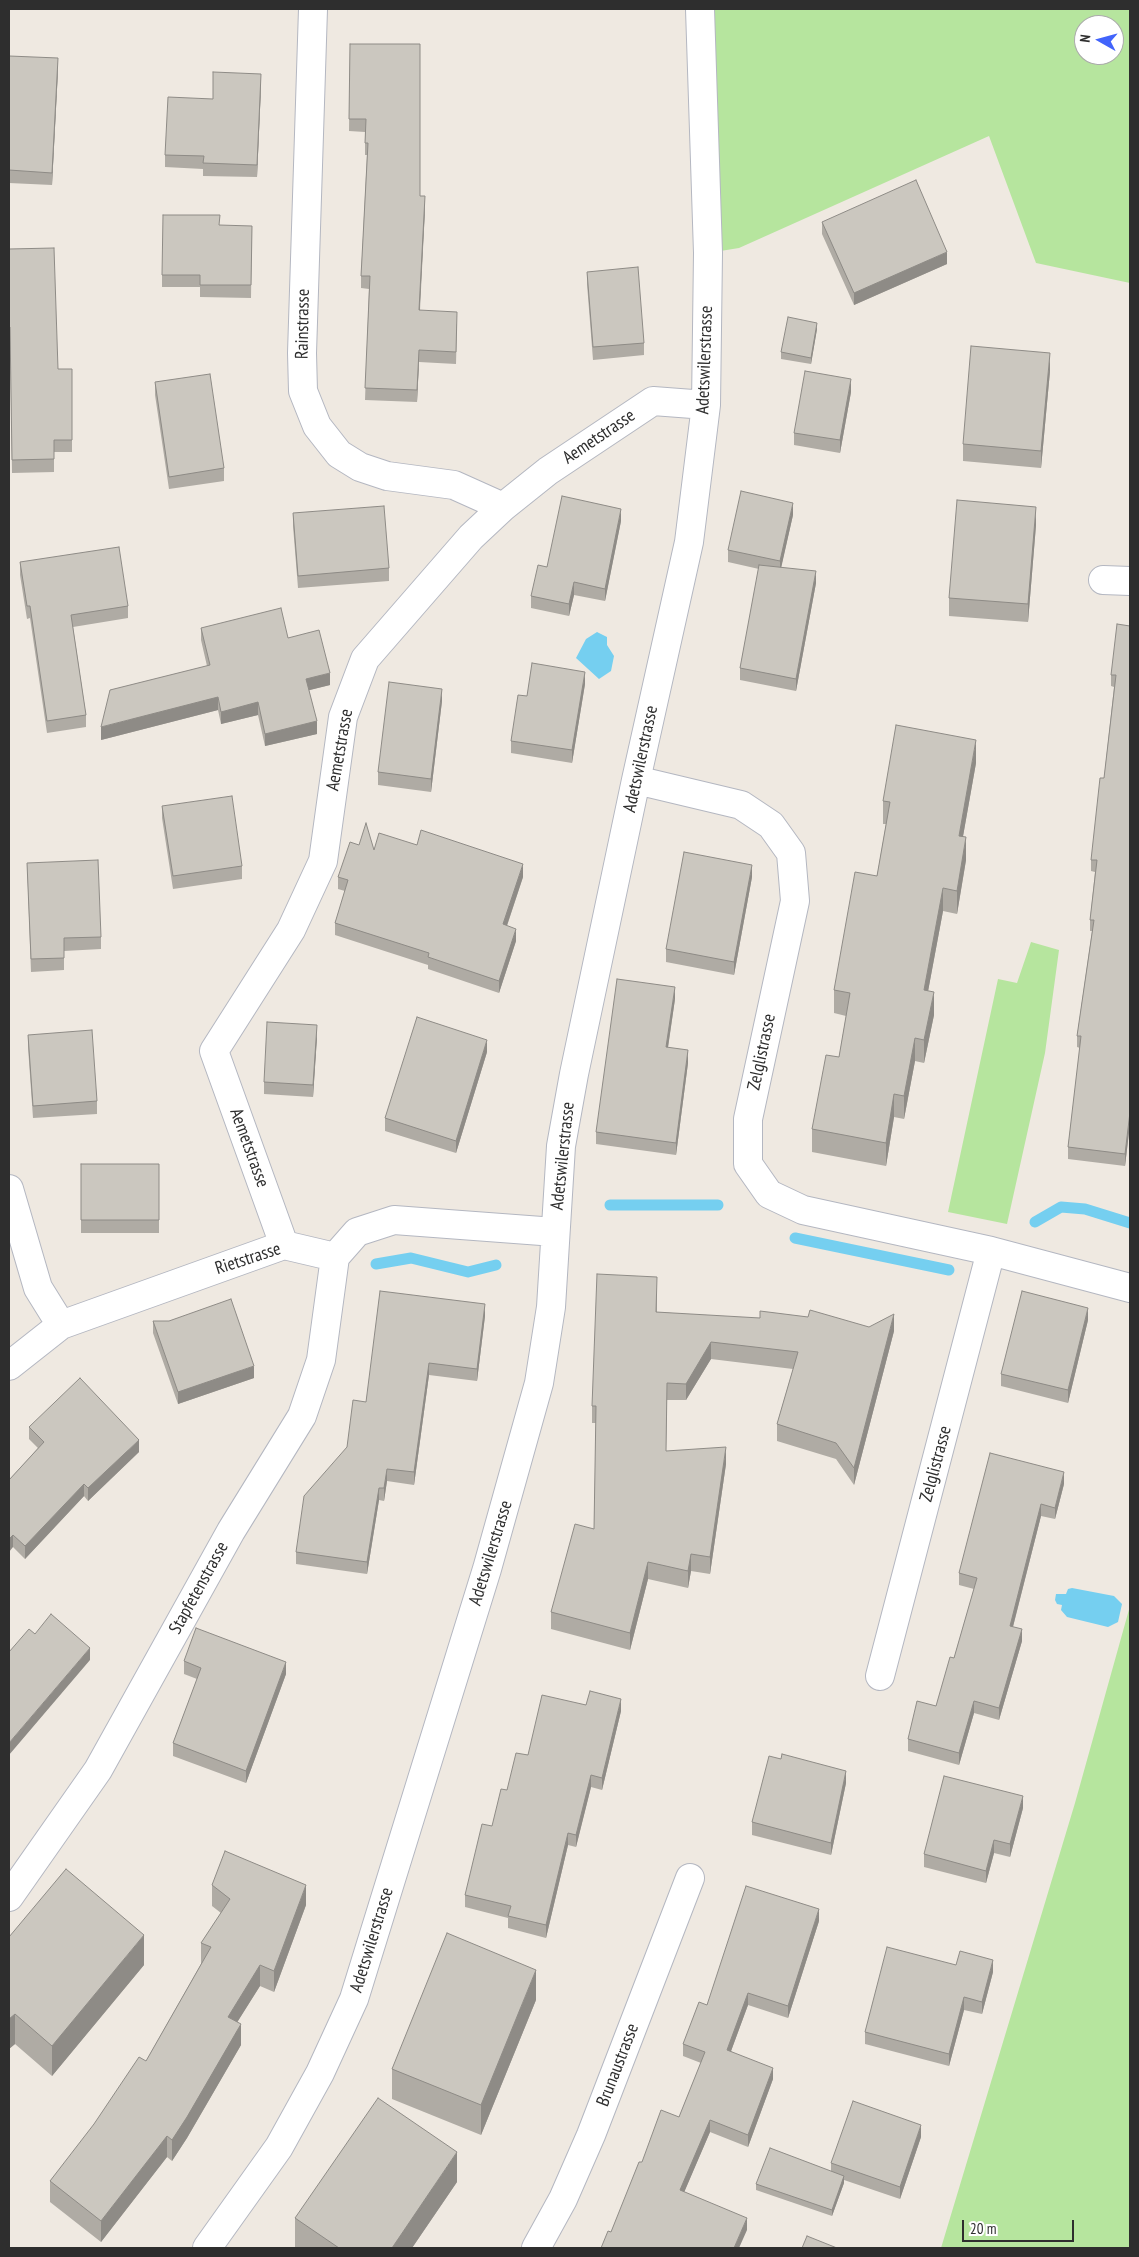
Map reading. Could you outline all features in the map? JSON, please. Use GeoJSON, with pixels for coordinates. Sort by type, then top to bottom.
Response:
{"type":"FeatureCollection","features":[{"type":"Feature","properties":{"kind":"street","name":"Rainstrasse"},"geometry":{"type":"LineString","coordinates":[[313,9],[302,353],[303,391],[317,426],[339,454],[360,468],[387,476],[454,485],[503,507]]}},
{"type":"Feature","properties":{"kind":"street","name":"Adetswilerstrasse"},"geometry":{"type":"LineString","coordinates":[[207,2248],[279,2147],[320,2072],[354,1999],[521,1454],[539,1383],[548,1326],[561,1146],[574,1074],[636,780],[689,542],[706,404],[708,253],[700,9]]}},
{"type":"Feature","properties":{"kind":"street","name":"Aemetstrasse"},"geometry":{"type":"LineString","coordinates":[[284,1244],[214,1051],[291,930],[323,860],[343,717],[365,659],[471,537],[503,507],[548,471],[652,401],[706,404]]}},
{"type":"Feature","properties":{"kind":"street"},"geometry":{"type":"LineString","coordinates":[[1103,580],[1130,581]]}},
{"type":"Feature","properties":{"kind":"street","name":"Zelglistrasse"},"geometry":{"type":"LineString","coordinates":[[636,780],[741,805],[771,825],[791,853],[795,901],[748,1119],[748,1164],[769,1194],[803,1210],[991,1251],[1130,1288]]}},
{"type":"Feature","properties":{"kind":"street"},"geometry":{"type":"LineString","coordinates":[[9,1188],[38,1288],[61,1325]]}},
{"type":"Feature","properties":{"kind":"street"},"geometry":{"type":"LineString","coordinates":[[334,1257],[357,1232],[394,1220],[555,1232]]}},
{"type":"Feature","properties":{"kind":"street","name":"Rietstrasse"},"geometry":{"type":"LineString","coordinates":[[9,1366],[61,1325],[284,1244],[334,1257]]}},
{"type":"Feature","properties":{"kind":"street","name":"Zelglistrasse"},"geometry":{"type":"LineString","coordinates":[[880,1676],[991,1251]]}},
{"type":"Feature","properties":{"kind":"street","name":"Stapfetenstrasse"},"geometry":{"type":"LineString","coordinates":[[9,1897],[98,1770],[231,1531],[302,1416],[321,1360],[334,1257]]}},
{"type":"Feature","properties":{"kind":"street","name":"Brunaustrasse"},"geometry":{"type":"LineString","coordinates":[[536,2248],[563,2199],[591,2135],[690,1878]]}},
{"type":"Feature","properties":{"kind":"green space"},"geometry":{"type":"Polygon","coordinates":[[[700,9],[1130,9],[1130,283],[1036,263],[989,136],[739,248],[708,253],[700,9]]]}},
{"type":"Feature","properties":{"kind":"green space"},"geometry":{"type":"Polygon","coordinates":[[[1031,942],[1059,950],[1045,1053],[1007,1224],[948,1212],[998,979],[1017,983],[1031,942]]]}},
{"type":"Feature","properties":{"kind":"green space"},"geometry":{"type":"Polygon","coordinates":[[[1130,1606],[1130,2248],[941,2248],[1075,1803],[1130,1606]]]}},
{"type":"Feature","properties":{"kind":"water"},"geometry":{"type":"Polygon","coordinates":[[[597,632],[607,637],[607,645],[614,656],[611,671],[599,679],[576,658],[586,639],[597,632]]]}},
{"type":"Feature","properties":{"kind":"water"},"geometry":{"type":"Polygon","coordinates":[[[1072,1588],[1114,1596],[1122,1604],[1118,1622],[1108,1627],[1067,1617],[1061,1610],[1062,1605],[1057,1604],[1055,1600],[1056,1594],[1066,1594],[1068,1589],[1072,1588]]]}},
{"type":"Feature","properties":{"kind":"building"},"geometry":{"type":"Polygon","coordinates":[[[350,44],[420,44],[420,196],[425,196],[419,310],[457,312],[456,352],[419,350],[417,390],[365,388],[370,276],[361,276],[368,143],[365,143],[366,119],[349,119],[350,44]]]}},
{"type":"Feature","properties":{"kind":"building"},"geometry":{"type":"Polygon","coordinates":[[[9,56],[58,58],[52,173],[9,170],[9,56]]]}},
{"type":"Feature","properties":{"kind":"building"},"geometry":{"type":"Polygon","coordinates":[[[213,72],[261,74],[257,165],[203,163],[204,156],[165,155],[168,97],[213,99],[213,72]]]}},
{"type":"Feature","properties":{"kind":"building"},"geometry":{"type":"Polygon","coordinates":[[[916,180],[947,252],[854,293],[822,222],[916,180]]]}},
{"type":"Feature","properties":{"kind":"building"},"geometry":{"type":"Polygon","coordinates":[[[163,215],[220,215],[219,225],[252,226],[251,285],[200,285],[200,275],[162,275],[163,215]]]}},
{"type":"Feature","properties":{"kind":"building"},"geometry":{"type":"Polygon","coordinates":[[[54,248],[58,369],[72,369],[72,440],[54,440],[54,459],[12,460],[9,249],[54,248]]]}},
{"type":"Feature","properties":{"kind":"building"},"geometry":{"type":"Polygon","coordinates":[[[638,267],[644,343],[593,347],[587,272],[638,267]]]}},
{"type":"Feature","properties":{"kind":"building"},"geometry":{"type":"Polygon","coordinates":[[[788,317],[817,323],[811,358],[781,352],[788,317]]]}},
{"type":"Feature","properties":{"kind":"building"},"geometry":{"type":"Polygon","coordinates":[[[971,346],[1050,353],[1041,451],[963,444],[971,346]]]}},
{"type":"Feature","properties":{"kind":"building"},"geometry":{"type":"Polygon","coordinates":[[[805,371],[851,379],[840,440],[794,433],[805,371]]]}},
{"type":"Feature","properties":{"kind":"building"},"geometry":{"type":"Polygon","coordinates":[[[210,374],[224,468],[169,477],[155,382],[210,374]]]}},
{"type":"Feature","properties":{"kind":"building"},"geometry":{"type":"Polygon","coordinates":[[[741,491],[793,503],[780,561],[728,550],[741,491]]]}},
{"type":"Feature","properties":{"kind":"building"},"geometry":{"type":"Polygon","coordinates":[[[562,496],[621,509],[605,589],[574,582],[569,604],[531,596],[538,565],[547,567],[562,496]]]}},
{"type":"Feature","properties":{"kind":"building"},"geometry":{"type":"Polygon","coordinates":[[[957,500],[1036,507],[1028,604],[949,598],[957,500]]]}},
{"type":"Feature","properties":{"kind":"building"},"geometry":{"type":"Polygon","coordinates":[[[384,506],[389,568],[298,576],[293,513],[384,506]]]}},
{"type":"Feature","properties":{"kind":"building"},"geometry":{"type":"Polygon","coordinates":[[[119,547],[128,606],[71,615],[86,715],[47,721],[30,606],[27,606],[20,562],[119,547]]]}},
{"type":"Feature","properties":{"kind":"building"},"geometry":{"type":"Polygon","coordinates":[[[759,565],[816,571],[796,679],[740,668],[759,565]]]}},
{"type":"Feature","properties":{"kind":"building"},"geometry":{"type":"Polygon","coordinates":[[[281,608],[288,638],[319,630],[330,673],[306,679],[317,721],[265,734],[258,702],[221,712],[218,697],[101,727],[110,690],[210,665],[201,628],[281,608]]]}},
{"type":"Feature","properties":{"kind":"building"},"geometry":{"type":"Polygon","coordinates":[[[1117,624],[1130,626],[1130,1112],[1125,1154],[1068,1147],[1081,1036],[1077,1036],[1094,920],[1090,920],[1097,860],[1091,860],[1100,778],[1104,778],[1116,675],[1111,675],[1117,624]]]}},
{"type":"Feature","properties":{"kind":"building"},"geometry":{"type":"Polygon","coordinates":[[[532,663],[585,672],[572,750],[511,741],[518,695],[527,696],[532,663]]]}},
{"type":"Feature","properties":{"kind":"building"},"geometry":{"type":"Polygon","coordinates":[[[389,682],[442,689],[431,779],[378,772],[389,682]]]}},
{"type":"Feature","properties":{"kind":"building"},"geometry":{"type":"Polygon","coordinates":[[[896,725],[976,740],[959,836],[966,837],[957,891],[943,888],[924,990],[934,992],[924,1040],[915,1038],[904,1096],[894,1094],[886,1143],[812,1129],[826,1055],[839,1057],[850,993],[834,990],[855,872],[877,876],[890,802],[883,801],[896,725]]]}},
{"type":"Feature","properties":{"kind":"building"},"geometry":{"type":"Polygon","coordinates":[[[232,796],[242,866],[173,876],[162,806],[232,796]]]}},
{"type":"Feature","properties":{"kind":"building"},"geometry":{"type":"Polygon","coordinates":[[[366,823],[374,850],[379,833],[417,845],[421,830],[523,864],[503,924],[516,929],[499,981],[428,957],[429,953],[335,923],[348,880],[338,877],[350,842],[359,845],[366,823]]]}},
{"type":"Feature","properties":{"kind":"building"},"geometry":{"type":"Polygon","coordinates":[[[684,852],[752,865],[734,962],[666,949],[684,852]]]}},
{"type":"Feature","properties":{"kind":"building"},"geometry":{"type":"Polygon","coordinates":[[[98,860],[101,937],[64,938],[64,958],[31,959],[27,863],[98,860]]]}},
{"type":"Feature","properties":{"kind":"building"},"geometry":{"type":"Polygon","coordinates":[[[617,979],[675,987],[666,1047],[688,1050],[676,1143],[596,1132],[617,979]]]}},
{"type":"Feature","properties":{"kind":"building"},"geometry":{"type":"Polygon","coordinates":[[[417,1017],[487,1040],[456,1141],[385,1118],[417,1017]]]}},
{"type":"Feature","properties":{"kind":"building"},"geometry":{"type":"Polygon","coordinates":[[[267,1022],[317,1025],[313,1085],[264,1082],[267,1022]]]}},
{"type":"Feature","properties":{"kind":"building"},"geometry":{"type":"Polygon","coordinates":[[[92,1030],[97,1101],[33,1106],[28,1035],[92,1030]]]}},
{"type":"Feature","properties":{"kind":"building"},"geometry":{"type":"Polygon","coordinates":[[[81,1164],[159,1164],[159,1220],[81,1220],[81,1164]]]}},
{"type":"Feature","properties":{"kind":"building"},"geometry":{"type":"Polygon","coordinates":[[[597,1274],[657,1277],[656,1312],[760,1318],[760,1311],[808,1317],[810,1310],[869,1327],[894,1314],[854,1468],[836,1443],[777,1424],[798,1352],[711,1342],[686,1384],[667,1383],[666,1451],[726,1447],[710,1557],[691,1554],[688,1571],[648,1562],[630,1633],[551,1612],[575,1524],[594,1529],[596,1406],[592,1406],[597,1274]]]}},
{"type":"Feature","properties":{"kind":"building"},"geometry":{"type":"Polygon","coordinates":[[[380,1291],[485,1304],[477,1369],[429,1363],[414,1472],[387,1469],[384,1488],[379,1488],[367,1562],[296,1552],[304,1496],[347,1447],[353,1400],[366,1402],[380,1291]]]}},
{"type":"Feature","properties":{"kind":"building"},"geometry":{"type":"Polygon","coordinates":[[[1022,1291],[1088,1308],[1068,1390],[1001,1374],[1022,1291]]]}},
{"type":"Feature","properties":{"kind":"building"},"geometry":{"type":"Polygon","coordinates":[[[231,1299],[254,1366],[178,1392],[153,1321],[169,1321],[231,1299]]]}},
{"type":"Feature","properties":{"kind":"building"},"geometry":{"type":"Polygon","coordinates":[[[80,1378],[139,1440],[88,1488],[84,1484],[25,1546],[13,1535],[9,1539],[9,1480],[44,1442],[29,1427],[80,1378]]]}},
{"type":"Feature","properties":{"kind":"building"},"geometry":{"type":"Polygon","coordinates":[[[990,1453],[1064,1472],[1055,1508],[1041,1504],[1010,1626],[1022,1629],[999,1708],[974,1701],[959,1753],[908,1739],[917,1701],[936,1706],[950,1657],[954,1658],[977,1578],[959,1573],[990,1453]]]}},
{"type":"Feature","properties":{"kind":"building"},"geometry":{"type":"Polygon","coordinates":[[[51,1614],[90,1648],[9,1743],[9,1652],[29,1629],[35,1634],[51,1614]]]}},
{"type":"Feature","properties":{"kind":"building"},"geometry":{"type":"Polygon","coordinates":[[[196,1628],[286,1662],[246,1771],[173,1743],[201,1668],[184,1661],[196,1628]]]}},
{"type":"Feature","properties":{"kind":"building"},"geometry":{"type":"Polygon","coordinates":[[[590,1691],[621,1699],[602,1778],[591,1775],[576,1835],[568,1833],[546,1925],[508,1916],[511,1906],[465,1895],[482,1824],[492,1826],[501,1789],[507,1790],[516,1753],[528,1755],[542,1695],[586,1705],[590,1691]]]}},
{"type":"Feature","properties":{"kind":"building"},"geometry":{"type":"Polygon","coordinates":[[[782,1754],[846,1771],[831,1843],[752,1822],[769,1756],[781,1759],[782,1754]]]}},
{"type":"Feature","properties":{"kind":"building"},"geometry":{"type":"Polygon","coordinates":[[[944,1776],[1023,1796],[1010,1844],[994,1840],[986,1871],[924,1854],[944,1776]]]}},
{"type":"Feature","properties":{"kind":"building"},"geometry":{"type":"Polygon","coordinates":[[[225,1851],[306,1885],[274,1971],[260,1965],[228,2017],[241,2024],[187,2117],[172,2140],[167,2136],[101,2221],[50,2181],[94,2124],[139,2057],[146,2061],[211,1947],[201,1943],[230,1899],[212,1885],[225,1851]]]}},
{"type":"Feature","properties":{"kind":"building"},"geometry":{"type":"Polygon","coordinates":[[[66,1869],[144,1935],[52,2046],[15,2014],[9,2019],[9,1937],[66,1869]]]}},
{"type":"Feature","properties":{"kind":"building"},"geometry":{"type":"Polygon","coordinates":[[[746,1886],[819,1909],[788,2006],[748,1993],[727,2050],[773,2068],[748,2135],[710,2120],[680,2190],[747,2218],[734,2248],[601,2248],[608,2231],[611,2232],[639,2162],[642,2162],[661,2110],[679,2117],[705,2052],[683,2044],[699,2002],[707,2005],[746,1886]]]}},
{"type":"Feature","properties":{"kind":"building"},"geometry":{"type":"Polygon","coordinates":[[[447,1933],[536,1970],[481,2105],[392,2069],[447,1933]]]}},
{"type":"Feature","properties":{"kind":"building"},"geometry":{"type":"Polygon","coordinates":[[[887,1947],[956,1965],[960,1951],[993,1960],[982,2002],[964,1997],[949,2054],[865,2032],[887,1947]]]}},
{"type":"Feature","properties":{"kind":"building"},"geometry":{"type":"Polygon","coordinates":[[[378,2098],[457,2152],[392,2248],[339,2248],[295,2218],[378,2098]]]}},
{"type":"Feature","properties":{"kind":"building"},"geometry":{"type":"Polygon","coordinates":[[[853,2101],[921,2125],[900,2187],[831,2163],[853,2101]]]}},
{"type":"Feature","properties":{"kind":"building"},"geometry":{"type":"Polygon","coordinates":[[[770,2148],[844,2176],[832,2210],[756,2184],[770,2148]]]}},
{"type":"Feature","properties":{"kind":"building"},"geometry":{"type":"Polygon","coordinates":[[[807,2236],[837,2248],[802,2248],[807,2236]]]}},
{"type":"Feature","properties":{"kind":"waterway"},"geometry":{"type":"LineString","coordinates":[[610,1205],[718,1205]]}},
{"type":"Feature","properties":{"kind":"waterway"},"geometry":{"type":"LineString","coordinates":[[1035,1222],[1061,1207],[1085,1209],[1130,1223]]}},
{"type":"Feature","properties":{"kind":"waterway"},"geometry":{"type":"LineString","coordinates":[[795,1238],[949,1270]]}},
{"type":"Feature","properties":{"kind":"waterway"},"geometry":{"type":"LineString","coordinates":[[376,1264],[411,1258],[468,1272],[496,1265]]}}]}
